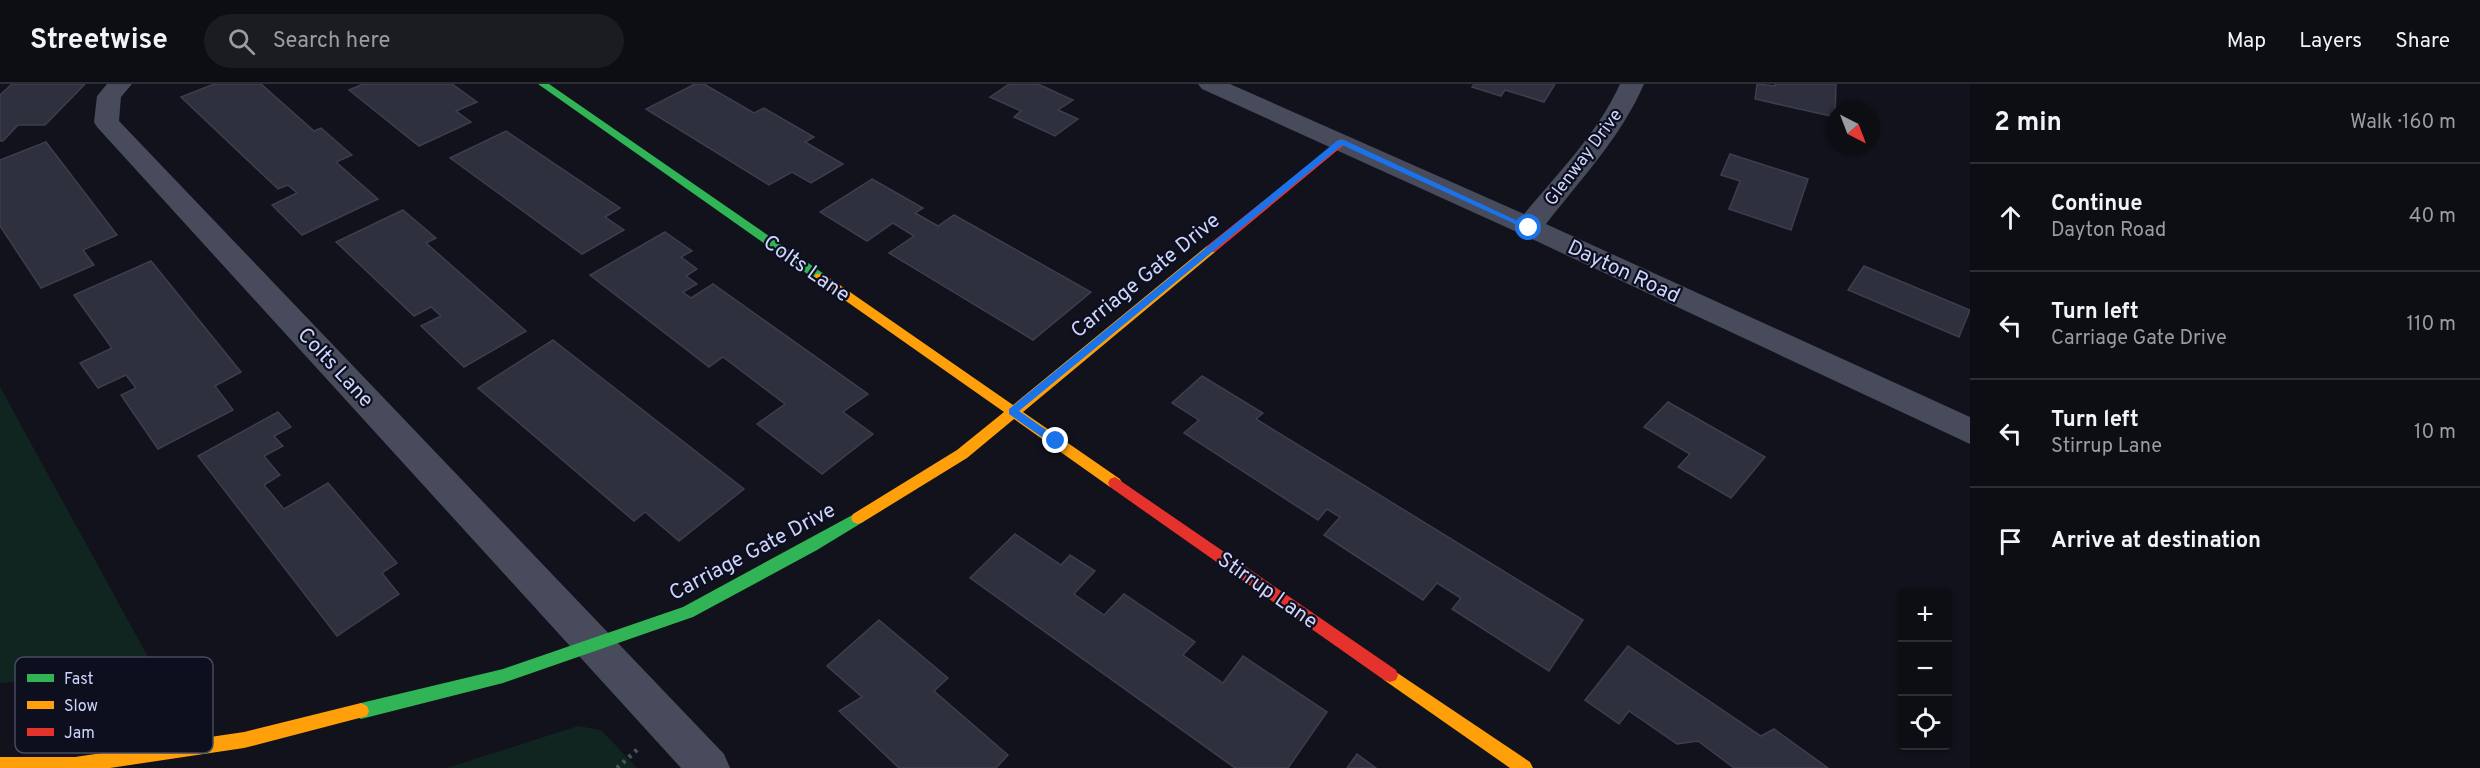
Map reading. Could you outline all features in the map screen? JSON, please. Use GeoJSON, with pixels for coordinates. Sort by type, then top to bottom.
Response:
{"type":"FeatureCollection","features":[{"type":"Feature","properties":{"kind":"street","name":"Colts Lane"},"geometry":{"type":"LineString","coordinates":[[120,84],[110,96],[106,122],[595,644]]}},
{"type":"Feature","properties":{"kind":"street","name":"Colts Lane"},"geometry":{"type":"LineString","coordinates":[[543,84],[1012,411]]}},
{"type":"Feature","properties":{"kind":"street","name":"Dayton Road"},"geometry":{"type":"LineString","coordinates":[[1210,84],[1970,431]]}},
{"type":"Feature","properties":{"kind":"street","name":"Glenway Drive"},"geometry":{"type":"LineString","coordinates":[[1529,228],[1610,125],[1626,100],[1632,84]]}},
{"type":"Feature","properties":{"kind":"street","name":"Carriage Gate Drive"},"geometry":{"type":"LineString","coordinates":[[213,745],[244,740],[503,676],[688,612],[812,546],[963,454],[1012,411],[1341,142]]}},
{"type":"Feature","properties":{"kind":"street","name":"Stirrup Lane"},"geometry":{"type":"LineString","coordinates":[[1012,411],[1524,768]]}},
{"type":"Feature","properties":{"kind":"street"},"geometry":{"type":"LineString","coordinates":[[595,644],[709,768]]}},
{"type":"Feature","properties":{"kind":"street","name":"Carriage Gate Drive"},"geometry":{"type":"LineString","coordinates":[[0,765],[74,766],[159,753]]}},
{"type":"Feature","properties":{"kind":"path"},"geometry":{"type":"LineString","coordinates":[[617,768],[643,745]]}},
{"type":"Feature","properties":{"kind":"green space"},"geometry":{"type":"Polygon","coordinates":[[[0,387],[148,657],[15,657],[15,682],[0,683],[0,387]]]}},
{"type":"Feature","properties":{"kind":"green space"},"geometry":{"type":"Polygon","coordinates":[[[578,726],[601,730],[637,768],[447,768],[578,726]]]}},
{"type":"Feature","properties":{"kind":"building"},"geometry":{"type":"Polygon","coordinates":[[[12,84],[85,84],[45,125],[18,125],[3,141],[0,141],[0,95],[12,84]]]}},
{"type":"Feature","properties":{"kind":"building"},"geometry":{"type":"Polygon","coordinates":[[[214,84],[261,84],[314,131],[321,128],[352,155],[336,162],[378,199],[302,235],[272,205],[297,193],[288,185],[278,189],[181,97],[214,84]]]}},
{"type":"Feature","properties":{"kind":"building"},"geometry":{"type":"Polygon","coordinates":[[[363,84],[452,84],[477,102],[456,111],[471,122],[419,146],[349,90],[363,84]]]}},
{"type":"Feature","properties":{"kind":"building"},"geometry":{"type":"Polygon","coordinates":[[[695,84],[704,84],[754,113],[764,108],[814,137],[805,142],[843,164],[811,183],[792,172],[769,185],[646,109],[695,84]]]}},
{"type":"Feature","properties":{"kind":"building"},"geometry":{"type":"Polygon","coordinates":[[[1009,84],[1038,84],[1073,100],[1058,110],[1078,119],[1055,136],[1014,117],[1021,111],[990,97],[1009,84]]]}},
{"type":"Feature","properties":{"kind":"building"},"geometry":{"type":"Polygon","coordinates":[[[1474,84],[1555,84],[1544,102],[1505,90],[1501,96],[1472,87],[1474,84]]]}},
{"type":"Feature","properties":{"kind":"building"},"geometry":{"type":"Polygon","coordinates":[[[1757,84],[1775,86],[1775,84],[1836,84],[1835,102],[1826,102],[1826,115],[1755,99],[1757,84]]]}},
{"type":"Feature","properties":{"kind":"building"},"geometry":{"type":"Polygon","coordinates":[[[506,131],[620,208],[605,217],[624,230],[582,254],[450,158],[506,131]]]}},
{"type":"Feature","properties":{"kind":"building"},"geometry":{"type":"Polygon","coordinates":[[[46,142],[117,235],[83,250],[94,265],[41,288],[0,226],[0,160],[46,142]]]}},
{"type":"Feature","properties":{"kind":"building"},"geometry":{"type":"Polygon","coordinates":[[[1730,154],[1808,179],[1791,230],[1729,209],[1740,181],[1721,175],[1730,154]]]}},
{"type":"Feature","properties":{"kind":"building"},"geometry":{"type":"Polygon","coordinates":[[[872,179],[923,208],[915,213],[938,226],[954,215],[1091,292],[1033,340],[889,253],[914,236],[893,223],[867,241],[820,212],[872,179]]]}},
{"type":"Feature","properties":{"kind":"building"},"geometry":{"type":"Polygon","coordinates":[[[403,210],[436,238],[426,243],[526,331],[464,367],[421,326],[441,316],[431,307],[414,316],[336,242],[403,210]]]}},
{"type":"Feature","properties":{"kind":"building"},"geometry":{"type":"Polygon","coordinates":[[[665,232],[692,251],[681,257],[697,269],[686,276],[697,284],[683,292],[691,298],[713,284],[868,394],[843,412],[873,434],[822,474],[757,424],[785,404],[723,357],[709,367],[590,275],[665,232]]]}},
{"type":"Feature","properties":{"kind":"building"},"geometry":{"type":"Polygon","coordinates":[[[151,261],[241,372],[215,386],[233,410],[158,449],[121,395],[136,388],[126,375],[98,388],[80,363],[112,348],[74,295],[151,261]]]}},
{"type":"Feature","properties":{"kind":"building"},"geometry":{"type":"Polygon","coordinates":[[[1864,266],[1970,310],[1959,337],[1848,290],[1864,266]]]}},
{"type":"Feature","properties":{"kind":"building"},"geometry":{"type":"Polygon","coordinates":[[[553,340],[744,489],[679,541],[645,512],[634,521],[478,388],[553,340]]]}},
{"type":"Feature","properties":{"kind":"building"},"geometry":{"type":"Polygon","coordinates":[[[1202,376],[1263,413],[1256,419],[1583,620],[1549,671],[1452,609],[1461,598],[1437,583],[1423,600],[1324,535],[1340,517],[1327,509],[1318,520],[1184,433],[1199,420],[1172,403],[1202,376]]]}},
{"type":"Feature","properties":{"kind":"building"},"geometry":{"type":"Polygon","coordinates":[[[1668,402],[1765,457],[1731,498],[1678,467],[1690,454],[1644,427],[1668,402]]]}},
{"type":"Feature","properties":{"kind":"building"},"geometry":{"type":"Polygon","coordinates":[[[278,412],[291,427],[274,436],[283,446],[264,456],[280,475],[264,485],[284,509],[328,483],[397,563],[382,573],[399,594],[337,636],[198,456],[278,412]]]}},
{"type":"Feature","properties":{"kind":"building"},"geometry":{"type":"Polygon","coordinates":[[[1015,534],[1061,565],[1070,555],[1095,571],[1074,594],[1104,615],[1124,594],[1195,642],[1183,655],[1223,683],[1243,656],[1327,712],[1288,768],[1235,768],[970,578],[1015,534]]]}},
{"type":"Feature","properties":{"kind":"building"},"geometry":{"type":"Polygon","coordinates":[[[879,620],[948,678],[934,691],[1008,755],[996,768],[899,768],[839,711],[862,697],[827,666],[879,620]]]}},
{"type":"Feature","properties":{"kind":"building"},"geometry":{"type":"Polygon","coordinates":[[[1628,646],[1761,736],[1774,729],[1828,768],[1734,768],[1698,741],[1677,744],[1629,711],[1619,724],[1585,700],[1628,646]]]}},
{"type":"Feature","properties":{"kind":"building"},"geometry":{"type":"Polygon","coordinates":[[[1357,754],[1376,768],[1347,768],[1357,754]]]}},
{"type":"Feature","properties":{"kind":"traffic: fast"},"geometry":{"type":"LineString","coordinates":[[543,84],[820,277]]}},
{"type":"Feature","properties":{"kind":"traffic: fast"},"geometry":{"type":"LineString","coordinates":[[361,711],[503,676],[688,612],[812,546],[858,518]]}},
{"type":"Feature","properties":{"kind":"traffic: slow"},"geometry":{"type":"LineString","coordinates":[[858,518],[962,454],[1211,249]]}},
{"type":"Feature","properties":{"kind":"traffic: slow"},"geometry":{"type":"LineString","coordinates":[[820,277],[1115,483]]}},
{"type":"Feature","properties":{"kind":"traffic: slow"},"geometry":{"type":"LineString","coordinates":[[1390,675],[1524,768]]}},
{"type":"Feature","properties":{"kind":"traffic: slow"},"geometry":{"type":"LineString","coordinates":[[213,745],[244,740],[361,711]]}},
{"type":"Feature","properties":{"kind":"traffic: slow"},"geometry":{"type":"LineString","coordinates":[[0,765],[75,765],[156,753]]}},
{"type":"Feature","properties":{"kind":"traffic: jam"},"geometry":{"type":"LineString","coordinates":[[1211,249],[1341,142]]}},
{"type":"Feature","properties":{"kind":"traffic: jam"},"geometry":{"type":"LineString","coordinates":[[1115,483],[1390,675]]}},
{"type":"Feature","properties":{"kind":"route"},"geometry":{"type":"LineString","coordinates":[[1056,441],[1012,411],[1341,142],[1529,228]]}}]}
